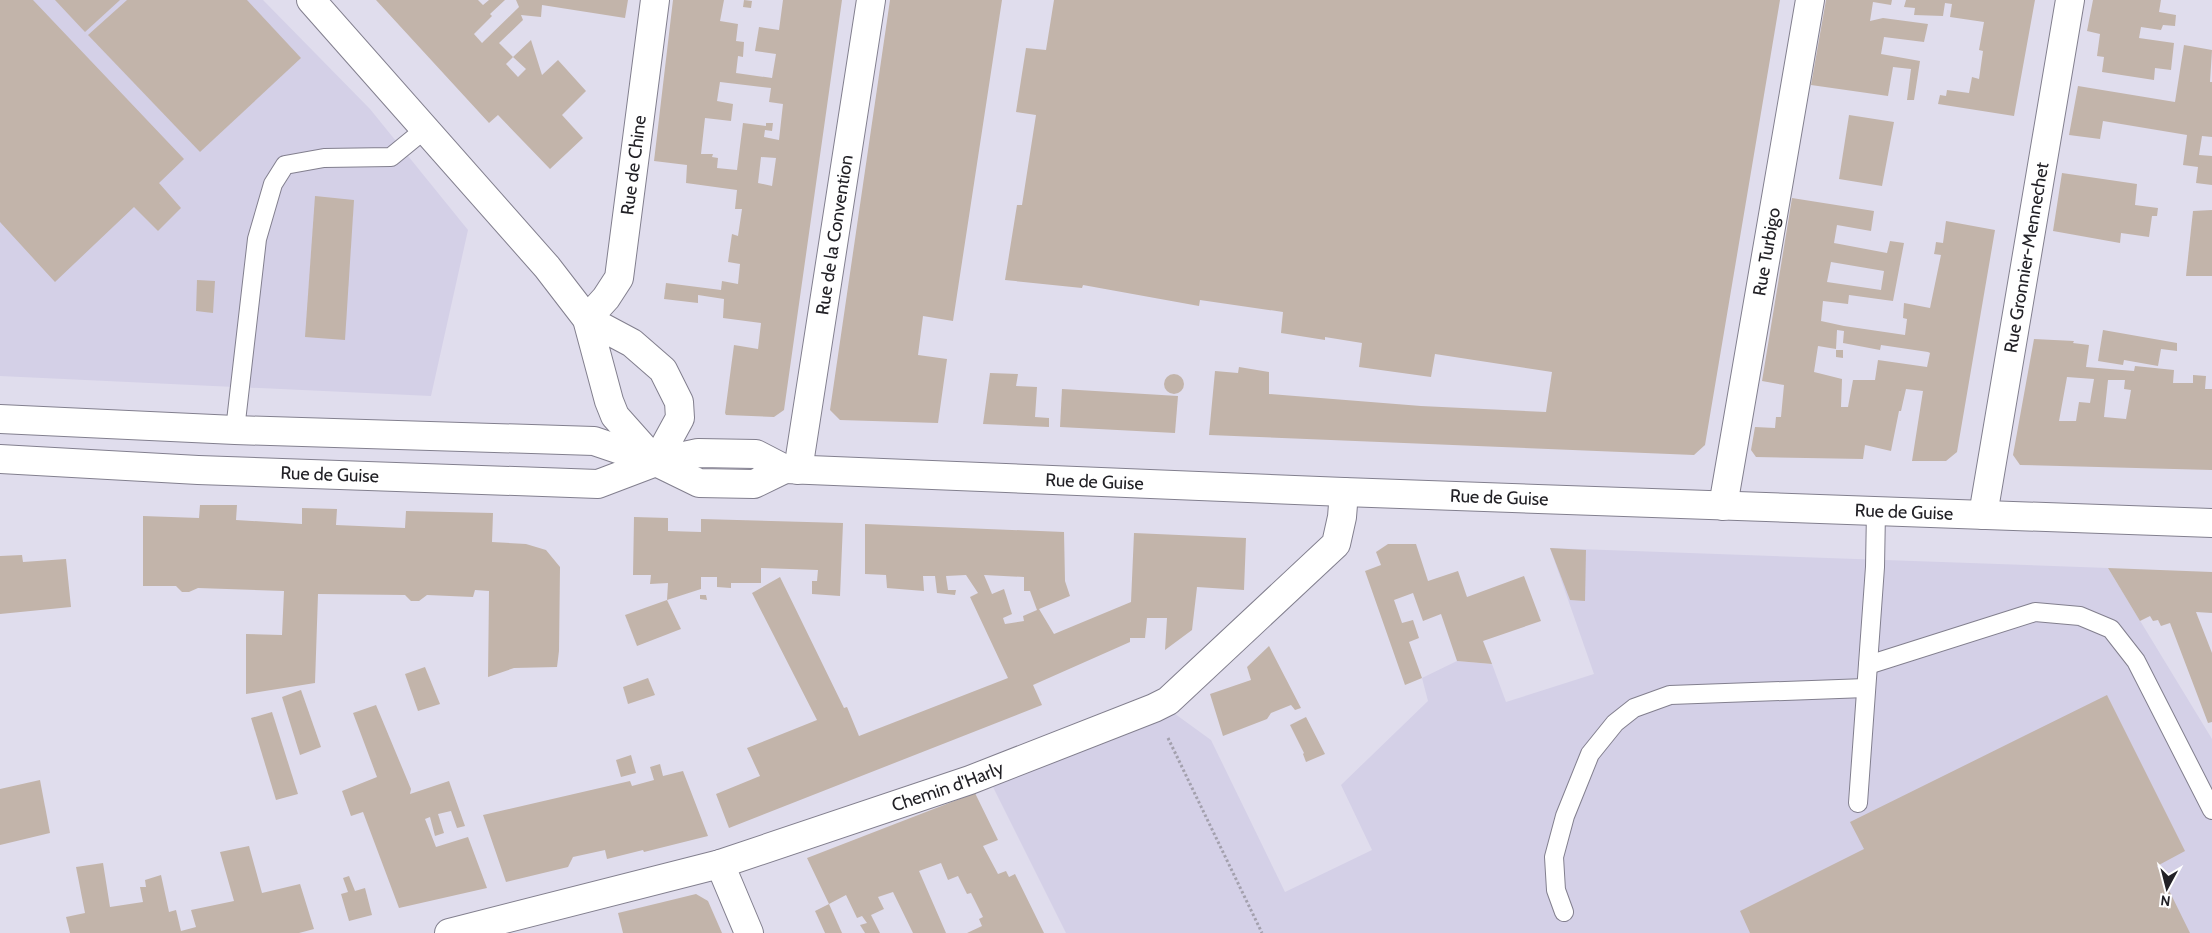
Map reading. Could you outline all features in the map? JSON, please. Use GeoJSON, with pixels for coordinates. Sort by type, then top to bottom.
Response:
{"type":"FeatureCollection","features":[{"type":"Feature","properties":{"kind":"street"},"geometry":{"type":"LineString","coordinates":[[311,0],[547,267],[587,319],[609,401],[615,416],[656,462],[680,418],[679,402],[663,370],[632,343],[587,319]]}},
{"type":"Feature","properties":{"kind":"street","name":"Rue de Chine"},"geometry":{"type":"LineString","coordinates":[[587,319],[606,298],[619,278],[656,0]]}},
{"type":"Feature","properties":{"kind":"street","name":"Rue de la Convention"},"geometry":{"type":"LineString","coordinates":[[792,470],[871,0]]}},
{"type":"Feature","properties":{"kind":"street","name":"Rue Turbigo"},"geometry":{"type":"LineString","coordinates":[[1723,506],[1810,0]]}},
{"type":"Feature","properties":{"kind":"street","name":"Rue Gronnier-Mennechet"},"geometry":{"type":"LineString","coordinates":[[1983,515],[2070,0]]}},
{"type":"Feature","properties":{"kind":"street","name":"Rue de Guise"},"geometry":{"type":"LineString","coordinates":[[0,419],[234,430],[594,442],[656,462]]}},
{"type":"Feature","properties":{"kind":"street","name":"Rue de Guise"},"geometry":{"type":"LineString","coordinates":[[0,459],[198,470],[598,484],[656,462],[698,453],[756,454],[792,470],[2212,523]]}},
{"type":"Feature","properties":{"kind":"street","name":"Chemin d'Harly"},"geometry":{"type":"LineString","coordinates":[[449,933],[491,928],[720,864],[970,780],[1154,708],[1168,701],[1336,544],[1342,517],[1344,492]]}},
{"type":"Feature","properties":{"kind":"street"},"geometry":{"type":"LineString","coordinates":[[720,864],[750,933]]}},
{"type":"Feature","properties":{"kind":"lane"},"geometry":{"type":"LineString","coordinates":[[234,430],[257,239],[274,184],[284,165],[324,158],[391,157],[424,130]]}},
{"type":"Feature","properties":{"kind":"lane"},"geometry":{"type":"LineString","coordinates":[[1858,802],[1875,567],[1876,511]]}},
{"type":"Feature","properties":{"kind":"lane"},"geometry":{"type":"LineString","coordinates":[[1868,665],[2035,612],[2080,616],[2111,629],[2136,661],[2212,810]]}},
{"type":"Feature","properties":{"kind":"lane"},"geometry":{"type":"LineString","coordinates":[[1564,912],[1556,890],[1554,857],[1565,816],[1590,754],[1615,723],[1634,708],[1670,696],[1866,688]]}},
{"type":"Feature","properties":{"kind":"path"},"geometry":{"type":"LineString","coordinates":[[1154,708],[1262,933]]}},
{"type":"Feature","properties":{"kind":"shaded area"},"geometry":{"type":"Polygon","coordinates":[[[0,0],[263,0],[370,109],[468,230],[431,396],[0,376],[0,0]]]}},
{"type":"Feature","properties":{"kind":"shaded area"},"geometry":{"type":"Polygon","coordinates":[[[1550,548],[2108,568],[2212,739],[2212,933],[1066,933],[993,787],[1171,711],[1211,740],[1285,892],[1372,850],[1341,785],[1428,701],[1422,678],[1457,661],[1492,664],[1506,702],[1594,674],[1550,548]]]}},
{"type":"Feature","properties":{"kind":"building"},"geometry":{"type":"Polygon","coordinates":[[[0,0],[33,0],[184,159],[159,183],[181,208],[158,231],[134,207],[55,282],[0,222],[0,0]]]}},
{"type":"Feature","properties":{"kind":"building"},"geometry":{"type":"Polygon","coordinates":[[[55,0],[120,0],[85,32],[55,0]]]}},
{"type":"Feature","properties":{"kind":"building"},"geometry":{"type":"Polygon","coordinates":[[[127,0],[247,0],[301,58],[200,152],[88,35],[127,0]]]}},
{"type":"Feature","properties":{"kind":"building"},"geometry":{"type":"Polygon","coordinates":[[[376,0],[478,0],[483,5],[489,0],[505,0],[490,14],[492,16],[474,34],[482,43],[519,7],[516,0],[628,0],[625,18],[542,5],[541,17],[521,15],[523,20],[499,43],[513,57],[531,40],[542,75],[558,60],[586,91],[562,115],[583,138],[550,169],[498,115],[489,123],[376,0]],[[513,57],[506,64],[518,77],[526,69],[513,57]]]}},
{"type":"Feature","properties":{"kind":"building"},"geometry":{"type":"Polygon","coordinates":[[[673,0],[724,0],[720,21],[738,24],[736,41],[744,42],[743,57],[738,56],[736,73],[772,78],[776,54],[755,51],[759,27],[779,30],[783,0],[842,0],[784,410],[774,417],[726,415],[725,413],[734,345],[758,349],[761,323],[723,318],[724,299],[698,295],[698,303],[664,299],[666,283],[721,290],[722,281],[738,284],[740,264],[728,262],[732,234],[738,236],[742,209],[735,209],[737,190],[686,183],[687,165],[654,161],[673,0]],[[720,82],[717,101],[733,104],[731,121],[705,118],[701,154],[713,154],[712,157],[718,158],[717,168],[737,170],[743,123],[766,126],[766,123],[773,123],[772,131],[765,130],[764,137],[779,140],[783,104],[769,102],[771,88],[720,82]],[[761,157],[758,183],[772,186],[776,158],[761,157]]]}},
{"type":"Feature","properties":{"kind":"building"},"geometry":{"type":"Polygon","coordinates":[[[744,0],[752,1],[751,8],[743,7],[744,0]]]}},
{"type":"Feature","properties":{"kind":"building"},"geometry":{"type":"Polygon","coordinates":[[[890,0],[1002,0],[953,321],[923,316],[918,355],[947,359],[938,423],[840,420],[830,410],[890,0]]]}},
{"type":"Feature","properties":{"kind":"building"},"geometry":{"type":"Polygon","coordinates":[[[1054,0],[1780,0],[1705,445],[1694,455],[1209,435],[1215,371],[1238,373],[1239,367],[1269,372],[1269,394],[1421,406],[1546,412],[1552,372],[1435,354],[1431,377],[1359,367],[1362,343],[1325,337],[1325,340],[1281,333],[1283,312],[1200,300],[1199,306],[1083,285],[1082,288],[1005,280],[1017,205],[1022,205],[1036,115],[1016,112],[1026,48],[1046,50],[1054,0]]]}},
{"type":"Feature","properties":{"kind":"building"},"geometry":{"type":"Polygon","coordinates":[[[1826,0],[1892,0],[1891,5],[1873,2],[1870,21],[1883,18],[1928,24],[1924,42],[1884,37],[1881,54],[1920,61],[1914,100],[1907,100],[1911,69],[1893,67],[1888,96],[1811,85],[1826,0]]]}},
{"type":"Feature","properties":{"kind":"building"},"geometry":{"type":"Polygon","coordinates":[[[1906,0],[2035,0],[2014,116],[1938,104],[1940,95],[1946,96],[1947,90],[1969,93],[1972,77],[1979,79],[1983,51],[1979,50],[1984,22],[1950,17],[1952,4],[1945,3],[1943,16],[1914,15],[1915,8],[1904,7],[1906,0]]]}},
{"type":"Feature","properties":{"kind":"building"},"geometry":{"type":"Polygon","coordinates":[[[2093,0],[2161,0],[2159,12],[2176,15],[2175,26],[2163,25],[2161,30],[2141,27],[2139,38],[2174,43],[2171,70],[2155,68],[2154,80],[2102,72],[2104,57],[2097,56],[2100,34],[2087,31],[2093,0]]]}},
{"type":"Feature","properties":{"kind":"building"},"geometry":{"type":"Polygon","coordinates":[[[2184,45],[2212,50],[2210,82],[2212,82],[2212,137],[2202,136],[2199,155],[2212,156],[2212,185],[2196,183],[2198,167],[2183,165],[2187,135],[2103,121],[2100,139],[2069,135],[2078,86],[2175,102],[2184,45]]]}},
{"type":"Feature","properties":{"kind":"building"},"geometry":{"type":"Polygon","coordinates":[[[1849,115],[1894,122],[1882,186],[1839,179],[1849,115]]]}},
{"type":"Feature","properties":{"kind":"building"},"geometry":{"type":"Polygon","coordinates":[[[2062,173],[2137,184],[2135,205],[2158,208],[2157,216],[2152,216],[2149,237],[2121,233],[2120,243],[2053,231],[2062,173]]]}},
{"type":"Feature","properties":{"kind":"building"},"geometry":{"type":"Polygon","coordinates":[[[315,196],[354,200],[345,340],[305,337],[315,196]]]}},
{"type":"Feature","properties":{"kind":"building"},"geometry":{"type":"Polygon","coordinates":[[[1792,198],[1874,211],[1871,231],[1837,225],[1834,243],[1887,253],[1890,241],[1904,243],[1893,301],[1849,295],[1848,304],[1823,301],[1821,321],[1844,326],[1905,335],[1907,319],[1903,318],[1904,303],[1930,308],[1941,255],[1934,254],[1936,242],[1943,243],[1946,221],[1995,230],[1957,452],[1946,461],[1912,461],[1923,391],[1906,389],[1901,411],[1899,411],[1891,451],[1865,445],[1863,459],[1756,457],[1751,450],[1755,427],[1775,428],[1776,417],[1781,417],[1784,385],[1762,381],[1792,198]],[[1831,262],[1827,282],[1881,290],[1884,271],[1831,262]],[[1837,330],[1836,349],[1818,346],[1814,372],[1842,379],[1841,407],[1848,407],[1853,380],[1875,380],[1878,360],[1927,367],[1930,353],[1928,352],[1881,345],[1880,350],[1843,343],[1844,331],[1837,330]]]}},
{"type":"Feature","properties":{"kind":"building"},"geometry":{"type":"Polygon","coordinates":[[[2212,210],[2212,276],[2186,276],[2193,211],[2212,210]]]}},
{"type":"Feature","properties":{"kind":"building"},"geometry":{"type":"Polygon","coordinates":[[[197,280],[215,281],[213,313],[196,311],[197,280]]]}},
{"type":"Feature","properties":{"kind":"building"},"geometry":{"type":"Polygon","coordinates":[[[2103,330],[2177,343],[2177,351],[2161,349],[2158,366],[2124,360],[2123,365],[2098,361],[2103,330]]]}},
{"type":"Feature","properties":{"kind":"building"},"geometry":{"type":"Polygon","coordinates":[[[2034,339],[2074,341],[2073,343],[2089,345],[2086,367],[2134,371],[2135,366],[2174,370],[2173,383],[2193,383],[2193,375],[2206,376],[2205,389],[2212,389],[2212,470],[2020,465],[2013,455],[2034,339]],[[2067,377],[2059,421],[2076,421],[2079,402],[2090,403],[2094,379],[2067,377]],[[2108,380],[2104,417],[2126,419],[2131,390],[2124,389],[2125,380],[2108,380]]]}},
{"type":"Feature","properties":{"kind":"building"},"geometry":{"type":"Polygon","coordinates":[[[1836,350],[1843,350],[1843,358],[1836,357],[1836,350]]]}},
{"type":"Feature","properties":{"kind":"building"},"geometry":{"type":"Polygon","coordinates":[[[990,373],[1018,374],[1016,386],[1037,387],[1035,417],[1049,418],[1049,427],[983,424],[990,373]]]}},
{"type":"Feature","properties":{"kind":"building"},"geometry":{"type":"Polygon","coordinates":[[[1170,374],[1178,374],[1184,380],[1184,388],[1178,394],[1170,394],[1164,388],[1164,380],[1170,374]]]}},
{"type":"Feature","properties":{"kind":"building"},"geometry":{"type":"Polygon","coordinates":[[[1062,389],[1178,396],[1175,433],[1060,427],[1062,389]]]}},
{"type":"Feature","properties":{"kind":"building"},"geometry":{"type":"Polygon","coordinates":[[[200,505],[237,505],[236,520],[302,524],[302,508],[337,509],[336,525],[405,528],[406,511],[493,513],[492,542],[526,544],[546,550],[560,567],[559,651],[557,667],[514,668],[488,677],[489,591],[475,590],[473,597],[427,595],[419,601],[411,601],[405,595],[318,594],[315,683],[246,694],[246,634],[282,635],[284,591],[198,588],[189,592],[182,592],[176,586],[143,586],[143,516],[199,518],[200,505]]]}},
{"type":"Feature","properties":{"kind":"building"},"geometry":{"type":"Polygon","coordinates":[[[634,517],[668,518],[668,531],[701,532],[701,519],[843,523],[840,596],[812,594],[812,581],[817,581],[818,570],[761,568],[761,583],[731,583],[731,588],[717,587],[717,577],[701,577],[701,589],[667,600],[668,583],[650,584],[651,575],[633,575],[634,517]]]}},
{"type":"Feature","properties":{"kind":"building"},"geometry":{"type":"Polygon","coordinates":[[[865,524],[1064,532],[1065,581],[1070,596],[1039,609],[1054,634],[1131,602],[1134,533],[1246,538],[1244,590],[1197,587],[1192,630],[1165,650],[1167,618],[1147,618],[1145,638],[1130,638],[1130,642],[1033,685],[1042,705],[729,828],[716,794],[760,776],[747,748],[817,720],[752,593],[780,577],[844,708],[847,707],[859,736],[1008,678],[970,597],[978,593],[966,575],[946,576],[948,590],[956,590],[955,595],[937,593],[935,576],[923,576],[924,591],[887,588],[886,575],[865,574],[865,524]],[[984,575],[992,594],[1004,589],[1012,614],[1003,618],[1005,624],[1024,621],[1023,616],[1037,610],[1030,591],[1024,591],[1024,577],[984,575]]]}},
{"type":"Feature","properties":{"kind":"building"},"geometry":{"type":"Polygon","coordinates":[[[1388,544],[1416,544],[1428,581],[1458,571],[1467,597],[1524,576],[1541,621],[1483,641],[1492,664],[1457,661],[1441,614],[1423,621],[1413,593],[1394,600],[1402,623],[1413,620],[1419,638],[1409,642],[1422,678],[1405,685],[1365,571],[1381,565],[1376,552],[1388,544]]]}},
{"type":"Feature","properties":{"kind":"building"},"geometry":{"type":"Polygon","coordinates":[[[1550,548],[1586,550],[1585,601],[1570,600],[1550,548]]]}},
{"type":"Feature","properties":{"kind":"building"},"geometry":{"type":"Polygon","coordinates":[[[22,555],[23,562],[66,559],[71,607],[0,614],[0,556],[22,555]]]}},
{"type":"Feature","properties":{"kind":"building"},"geometry":{"type":"Polygon","coordinates":[[[2108,568],[2212,572],[2212,613],[2196,612],[2212,653],[2212,722],[2208,723],[2170,623],[2161,626],[2158,620],[2153,621],[2150,616],[2140,621],[2108,568]]]}},
{"type":"Feature","properties":{"kind":"building"},"geometry":{"type":"Polygon","coordinates":[[[700,595],[706,595],[707,600],[700,599],[700,595]]]}},
{"type":"Feature","properties":{"kind":"building"},"geometry":{"type":"Polygon","coordinates":[[[667,600],[681,629],[637,646],[625,615],[667,600]]]}},
{"type":"Feature","properties":{"kind":"building"},"geometry":{"type":"Polygon","coordinates":[[[1269,646],[1301,708],[1295,710],[1291,705],[1271,713],[1267,719],[1223,736],[1210,694],[1251,680],[1247,667],[1269,646]]]}},
{"type":"Feature","properties":{"kind":"building"},"geometry":{"type":"Polygon","coordinates":[[[425,667],[440,704],[418,711],[405,674],[425,667]]]}},
{"type":"Feature","properties":{"kind":"building"},"geometry":{"type":"Polygon","coordinates":[[[648,678],[655,695],[628,704],[623,687],[648,678]]]}},
{"type":"Feature","properties":{"kind":"building"},"geometry":{"type":"Polygon","coordinates":[[[301,690],[321,747],[300,755],[282,697],[301,690]]]}},
{"type":"Feature","properties":{"kind":"building"},"geometry":{"type":"Polygon","coordinates":[[[2107,695],[2185,851],[2157,866],[2190,933],[1750,933],[1740,911],[1864,849],[1850,822],[2107,695]]]}},
{"type":"Feature","properties":{"kind":"building"},"geometry":{"type":"Polygon","coordinates":[[[376,705],[411,789],[410,794],[449,781],[465,826],[457,828],[451,811],[438,814],[444,833],[435,836],[430,817],[425,819],[436,847],[468,837],[487,888],[399,908],[363,812],[351,816],[342,791],[377,777],[353,713],[376,705]]]}},
{"type":"Feature","properties":{"kind":"building"},"geometry":{"type":"Polygon","coordinates":[[[272,712],[298,794],[276,800],[251,718],[272,712]]]}},
{"type":"Feature","properties":{"kind":"building"},"geometry":{"type":"Polygon","coordinates":[[[1306,717],[1325,754],[1306,762],[1304,753],[1290,725],[1306,717]]]}},
{"type":"Feature","properties":{"kind":"building"},"geometry":{"type":"Polygon","coordinates":[[[631,755],[636,773],[621,777],[616,760],[631,755]]]}},
{"type":"Feature","properties":{"kind":"building"},"geometry":{"type":"Polygon","coordinates":[[[660,764],[663,776],[683,771],[708,836],[607,859],[605,850],[573,857],[568,867],[506,882],[483,815],[630,781],[632,786],[654,780],[650,767],[660,764]]]}},
{"type":"Feature","properties":{"kind":"building"},"geometry":{"type":"Polygon","coordinates":[[[40,780],[50,833],[0,845],[0,789],[40,780]]]}},
{"type":"Feature","properties":{"kind":"building"},"geometry":{"type":"Polygon","coordinates":[[[975,793],[998,840],[983,846],[998,874],[1006,871],[1009,877],[1015,874],[1044,933],[967,933],[982,926],[979,919],[983,917],[971,893],[967,894],[958,876],[948,880],[941,863],[919,871],[946,933],[913,933],[893,892],[878,897],[884,909],[871,915],[880,933],[865,933],[860,925],[867,923],[862,916],[857,918],[846,895],[829,904],[807,858],[975,793]]]}},
{"type":"Feature","properties":{"kind":"building"},"geometry":{"type":"Polygon","coordinates":[[[249,846],[262,893],[300,884],[314,929],[299,933],[70,933],[66,917],[85,913],[76,867],[103,863],[110,907],[143,902],[140,887],[146,887],[145,880],[161,875],[169,912],[176,910],[181,931],[196,927],[191,910],[234,901],[220,852],[249,846]]]}},
{"type":"Feature","properties":{"kind":"building"},"geometry":{"type":"Polygon","coordinates":[[[349,876],[355,891],[365,888],[372,915],[349,921],[341,894],[348,892],[343,878],[349,876]]]}},
{"type":"Feature","properties":{"kind":"building"},"geometry":{"type":"Polygon","coordinates":[[[696,894],[708,901],[722,933],[623,933],[618,913],[696,894]]]}},
{"type":"Feature","properties":{"kind":"building"},"geometry":{"type":"Polygon","coordinates":[[[829,904],[842,933],[825,933],[815,911],[829,904]]]}}]}
